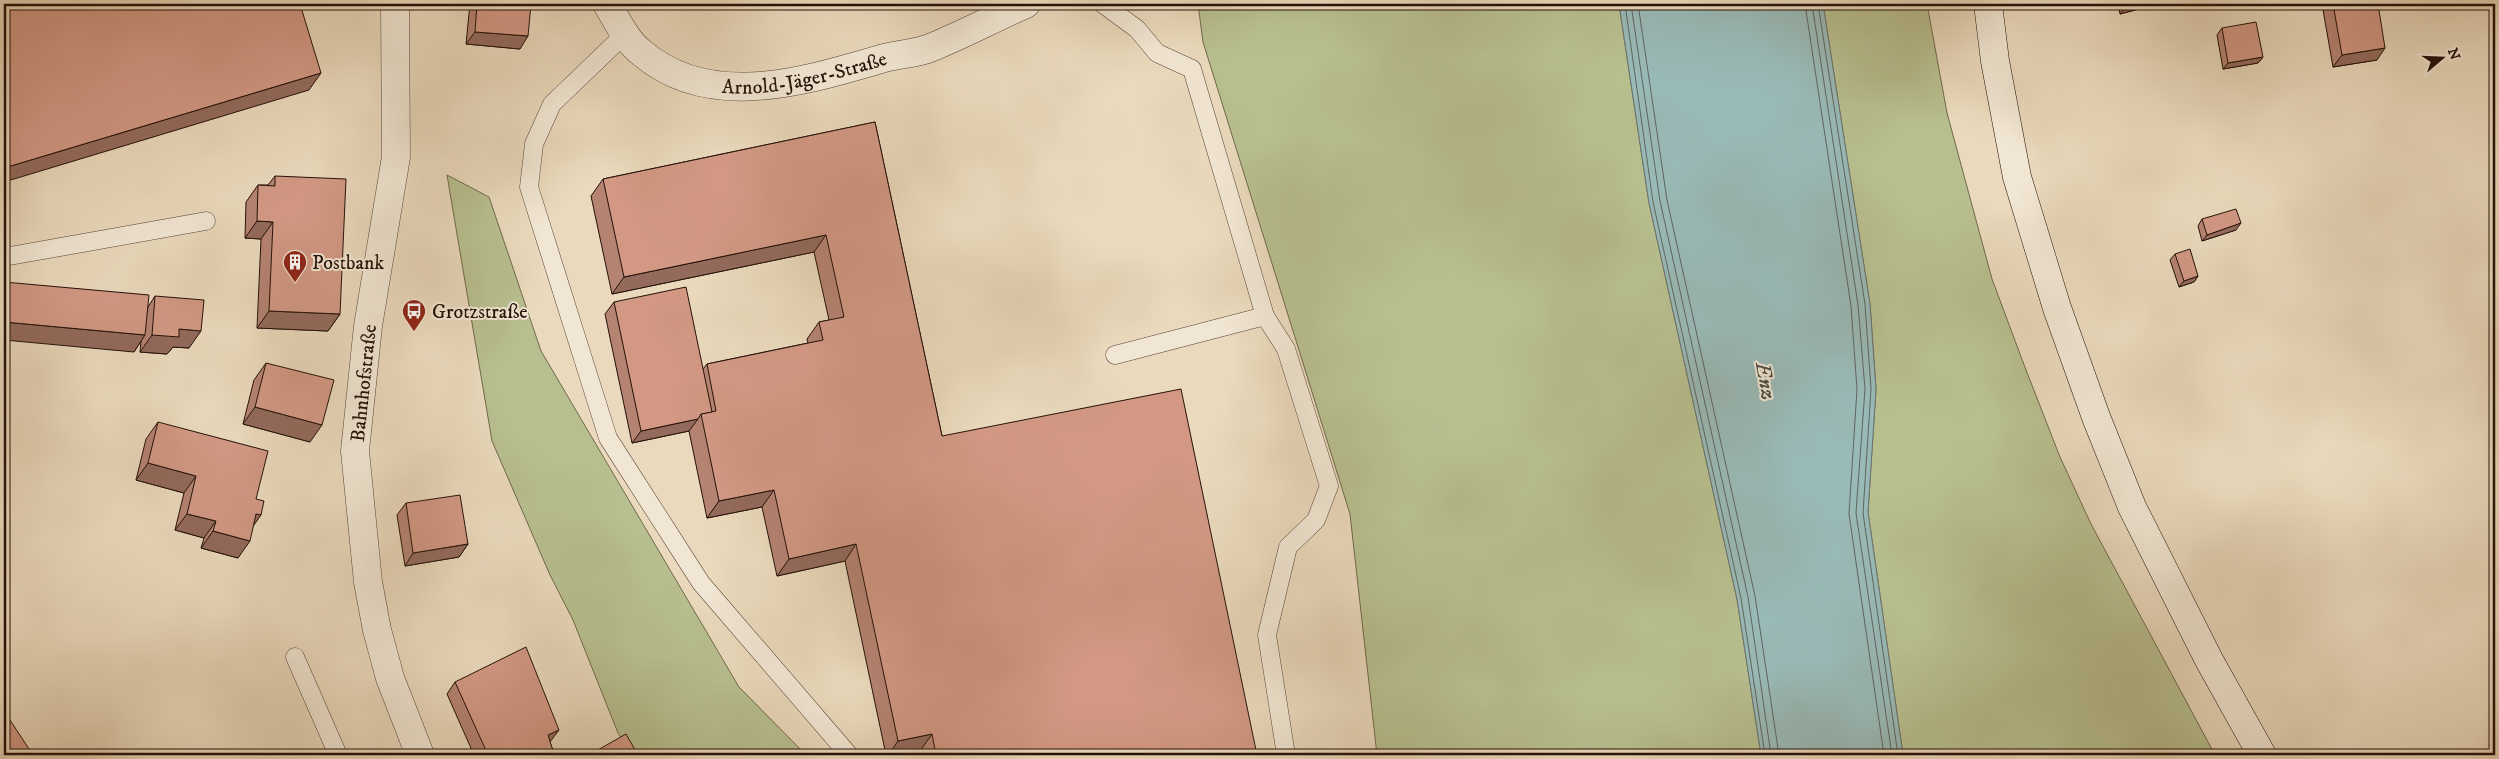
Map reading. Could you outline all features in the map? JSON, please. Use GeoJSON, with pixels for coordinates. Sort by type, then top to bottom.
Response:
{"type":"FeatureCollection","features":[{"type":"Feature","properties":{"kind":"street","name":"Bahnhofstraße"},"geometry":{"type":"LineString","coordinates":[[395,4],[396,157],[368,326],[355,451],[368,582],[377,630],[390,678],[420,755]]}},
{"type":"Feature","properties":{"kind":"street","name":"Arnold-Jäger-Straße"},"geometry":{"type":"LineString","coordinates":[[606,4],[625,34],[641,53],[662,67],[682,77],[713,84],[758,88],[814,78],[889,57],[928,49],[1026,4]]}},
{"type":"Feature","properties":{"kind":"street"},"geometry":{"type":"LineString","coordinates":[[1988,4],[1995,61],[2018,177],[2057,308],[2096,417],[2136,516],[2209,660],[2262,755]]}},
{"type":"Feature","properties":{"kind":"lane"},"geometry":{"type":"LineString","coordinates":[[1103,4],[1138,29],[1157,53],[1192,69],[1265,316],[1286,349],[1329,486],[1316,520],[1288,547],[1267,635],[1286,755]]}},
{"type":"Feature","properties":{"kind":"lane"},"geometry":{"type":"LineString","coordinates":[[625,34],[552,104],[534,144],[529,187],[608,438],[701,583],[849,755]]}},
{"type":"Feature","properties":{"kind":"lane"},"geometry":{"type":"LineString","coordinates":[[4,257],[206,221]]}},
{"type":"Feature","properties":{"kind":"lane"},"geometry":{"type":"LineString","coordinates":[[1115,355],[1265,316]]}},
{"type":"Feature","properties":{"kind":"lane"},"geometry":{"type":"LineString","coordinates":[[295,657],[338,755]]}},
{"type":"Feature","properties":{"kind":"green space"},"geometry":{"type":"Polygon","coordinates":[[[1198,4],[1619,4],[1649,203],[1737,599],[1761,755],[1377,755],[1350,514],[1203,42],[1198,4]]]}},
{"type":"Feature","properties":{"kind":"green space"},"geometry":{"type":"Polygon","coordinates":[[[1823,4],[1927,4],[1947,113],[1992,279],[2026,370],[2060,457],[2091,524],[2215,755],[1903,755],[1868,512],[1876,389],[1870,304],[1823,4]]]}},
{"type":"Feature","properties":{"kind":"green space"},"geometry":{"type":"Polygon","coordinates":[[[447,175],[489,197],[541,351],[739,687],[806,755],[633,755],[618,733],[573,620],[550,575],[492,441],[447,175]]]}},
{"type":"Feature","properties":{"kind":"water","name":"Enz"},"geometry":{"type":"Polygon","coordinates":[[[1619,4],[1823,4],[1870,304],[1876,389],[1868,512],[1903,755],[1761,755],[1737,599],[1649,203],[1619,4]]]}},
{"type":"Feature","properties":{"kind":"building"},"geometry":{"type":"Polygon","coordinates":[[[4,4],[300,4],[321,73],[4,168],[4,4]]]}},
{"type":"Feature","properties":{"kind":"building"},"geometry":{"type":"Polygon","coordinates":[[[477,4],[531,4],[528,36],[475,32],[477,4]]]}},
{"type":"Feature","properties":{"kind":"building"},"geometry":{"type":"Polygon","coordinates":[[[2333,4],[2378,4],[2385,48],[2342,55],[2333,4]]]}},
{"type":"Feature","properties":{"kind":"building"},"geometry":{"type":"Polygon","coordinates":[[[2256,22],[2263,57],[2228,63],[2222,28],[2256,22]]]}},
{"type":"Feature","properties":{"kind":"building"},"geometry":{"type":"Polygon","coordinates":[[[875,122],[942,436],[1181,389],[1257,755],[936,755],[932,734],[898,741],[856,544],[789,559],[774,490],[719,501],[701,414],[716,411],[707,364],[823,340],[819,322],[844,317],[826,235],[624,277],[603,179],[875,122]]]}},
{"type":"Feature","properties":{"kind":"building","name":"Postbank"},"geometry":{"type":"Polygon","coordinates":[[[275,176],[346,179],[340,314],[269,311],[273,222],[257,221],[258,185],[275,186],[275,176]]]}},
{"type":"Feature","properties":{"kind":"building"},"geometry":{"type":"Polygon","coordinates":[[[2236,209],[2241,223],[2207,235],[2202,219],[2236,209]]]}},
{"type":"Feature","properties":{"kind":"building"},"geometry":{"type":"Polygon","coordinates":[[[2190,249],[2198,276],[2184,281],[2175,254],[2190,249]]]}},
{"type":"Feature","properties":{"kind":"building"},"geometry":{"type":"Polygon","coordinates":[[[4,282],[149,295],[145,335],[4,322],[4,282]]]}},
{"type":"Feature","properties":{"kind":"building"},"geometry":{"type":"Polygon","coordinates":[[[686,287],[712,412],[701,414],[698,419],[641,431],[614,302],[686,287]]]}},
{"type":"Feature","properties":{"kind":"building"},"geometry":{"type":"Polygon","coordinates":[[[155,296],[204,300],[201,331],[179,329],[179,337],[152,335],[155,296]]]}},
{"type":"Feature","properties":{"kind":"building"},"geometry":{"type":"Polygon","coordinates":[[[266,363],[334,380],[322,425],[255,407],[266,363]]]}},
{"type":"Feature","properties":{"kind":"building"},"geometry":{"type":"Polygon","coordinates":[[[158,422],[268,451],[256,499],[264,501],[261,515],[256,514],[250,541],[213,531],[216,521],[187,514],[196,476],[148,463],[158,422]]]}},
{"type":"Feature","properties":{"kind":"building"},"geometry":{"type":"Polygon","coordinates":[[[460,495],[468,544],[413,553],[406,503],[460,495]]]}},
{"type":"Feature","properties":{"kind":"building"},"geometry":{"type":"Polygon","coordinates":[[[526,647],[559,730],[548,735],[554,754],[488,755],[455,682],[526,647]]]}},
{"type":"Feature","properties":{"kind":"building"},"geometry":{"type":"Polygon","coordinates":[[[4,711],[31,752],[26,755],[4,755],[4,711]]]}},
{"type":"Feature","properties":{"kind":"building"},"geometry":{"type":"Polygon","coordinates":[[[626,734],[638,755],[589,755],[626,734]]]}},
{"type":"Feature","properties":{"kind":"place","name":"Postbank"},"geometry":{"type":"Point","coordinates":[295,283]}},
{"type":"Feature","properties":{"kind":"place","name":"Grotzstraße"},"geometry":{"type":"Point","coordinates":[414,332]}}]}
